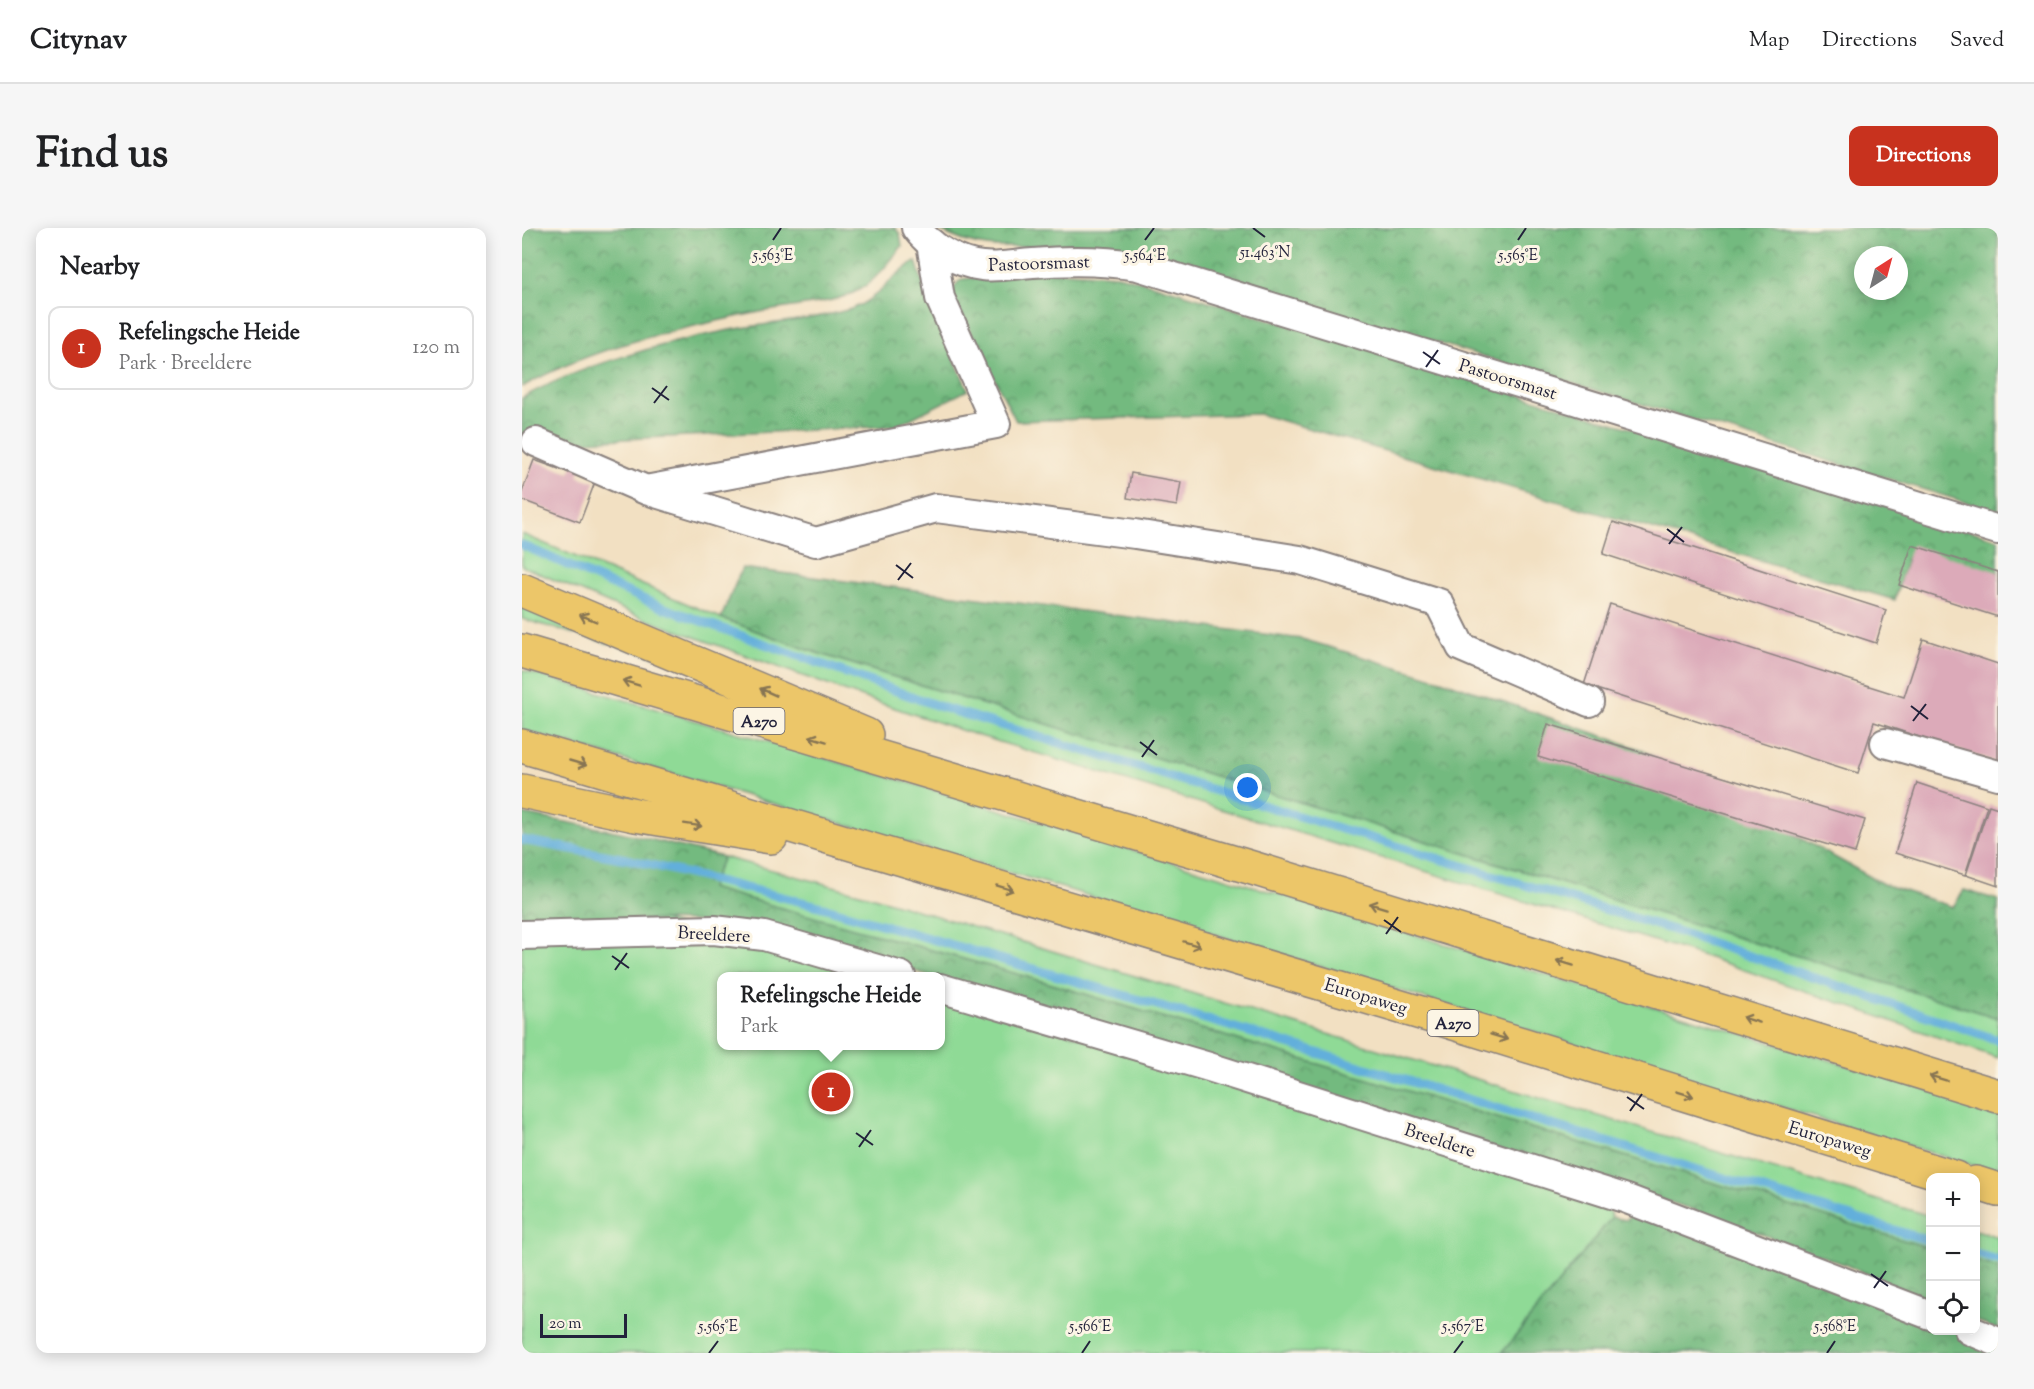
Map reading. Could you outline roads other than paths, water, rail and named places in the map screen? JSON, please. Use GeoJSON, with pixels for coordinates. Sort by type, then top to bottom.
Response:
{"type":"FeatureCollection","features":[{"type":"Feature","properties":{"kind":"highway","name":"A270"},"geometry":{"type":"LineString","coordinates":[[522,590],[740,679],[995,792]]}},
{"type":"Feature","properties":{"kind":"highway","name":"A270"},"geometry":{"type":"LineString","coordinates":[[522,651],[1998,1096]]}},
{"type":"Feature","properties":{"kind":"highway","name":"A270"},"geometry":{"type":"LineString","coordinates":[[522,746],[912,860]]}},
{"type":"Feature","properties":{"kind":"highway","name":"A270"},"geometry":{"type":"LineString","coordinates":[[522,791],[635,816],[912,860]]}},
{"type":"Feature","properties":{"kind":"highway","name":"Europaweg"},"geometry":{"type":"LineString","coordinates":[[912,860],[1940,1173]]}},
{"type":"Feature","properties":{"kind":"highway"},"geometry":{"type":"LineString","coordinates":[[1980,1185],[1998,1190]]}},
{"type":"Feature","properties":{"kind":"street"},"geometry":{"type":"LineString","coordinates":[[646,490],[996,424],[940,298],[924,236]]}},
{"type":"Feature","properties":{"kind":"street","name":"Pastoorsmast"},"geometry":{"type":"LineString","coordinates":[[924,236],[955,258],[982,266],[1109,261],[1138,266],[1998,530]]}},
{"type":"Feature","properties":{"kind":"street"},"geometry":{"type":"LineString","coordinates":[[536,442],[646,490],[816,542],[936,508],[1135,534],[1300,560],[1438,603],[1461,647],[1589,702]]}},
{"type":"Feature","properties":{"kind":"street"},"geometry":{"type":"LineString","coordinates":[[1885,743],[1998,775]]}},
{"type":"Feature","properties":{"kind":"street","name":"Breeldere"},"geometry":{"type":"LineString","coordinates":[[522,935],[714,930],[764,936],[887,972]]}},
{"type":"Feature","properties":{"kind":"street","name":"Breeldere"},"geometry":{"type":"LineString","coordinates":[[945,989],[1209,1067],[1627,1199],[1926,1313]]}},
{"type":"Feature","properties":{"kind":"street"},"geometry":{"type":"LineString","coordinates":[[1980,1335],[1998,1342]]}},
{"type":"Feature","properties":{"kind":"waterway"},"geometry":{"type":"LineString","coordinates":[[522,545],[659,606],[944,708],[1673,930],[1998,1040]]}},
{"type":"Feature","properties":{"kind":"waterway"},"geometry":{"type":"LineString","coordinates":[[522,840],[627,859],[819,906],[1239,1029],[1926,1240]]}},
{"type":"Feature","properties":{"kind":"waterway"},"geometry":{"type":"LineString","coordinates":[[1980,1255],[1998,1260]]}},
{"type":"Feature","properties":{"kind":"place","name":"Refelingsche Heide"},"geometry":{"type":"Point","coordinates":[831,1092]}}]}
